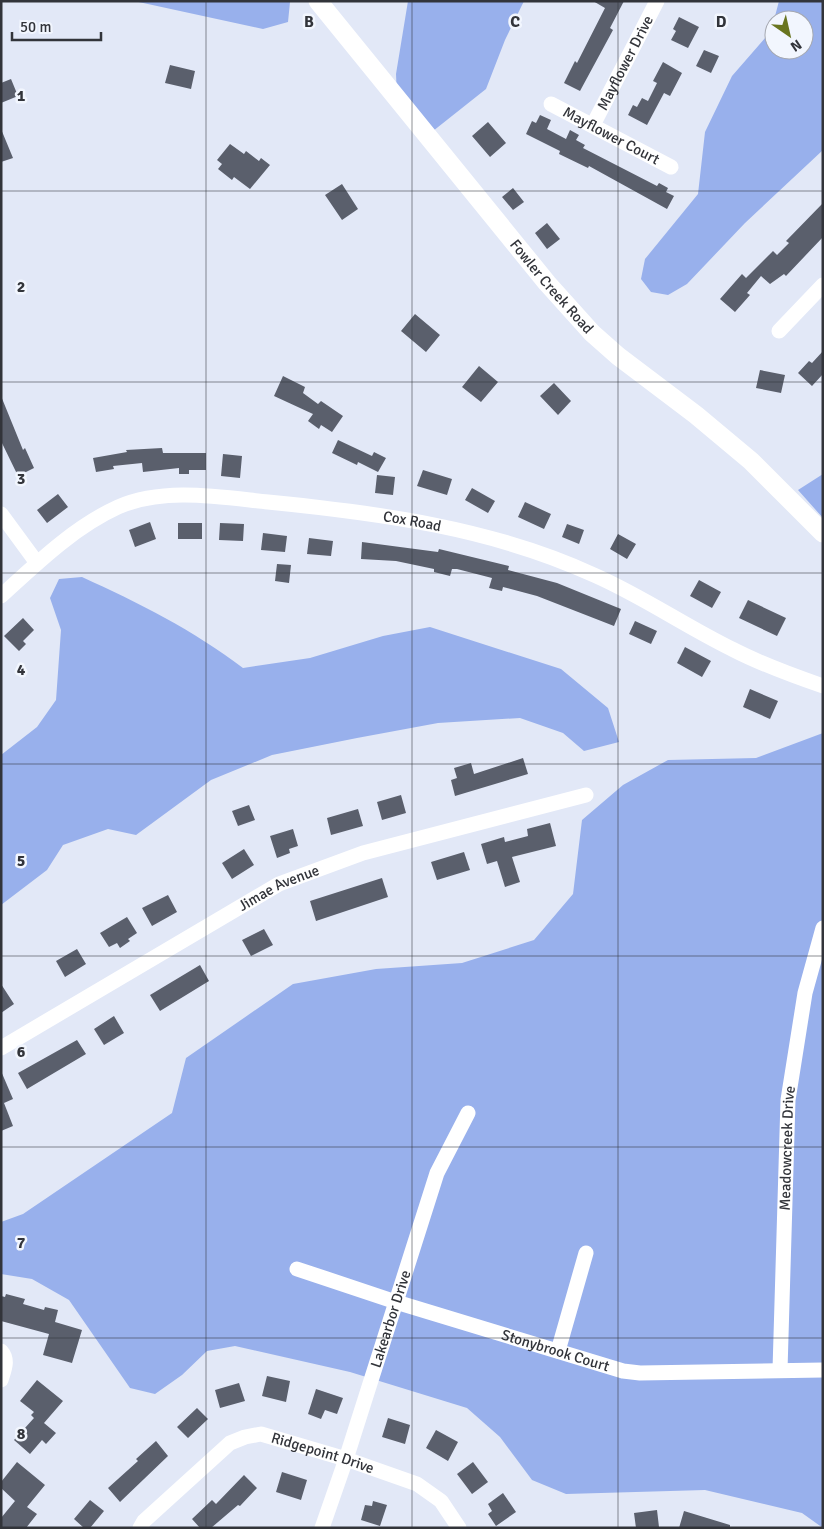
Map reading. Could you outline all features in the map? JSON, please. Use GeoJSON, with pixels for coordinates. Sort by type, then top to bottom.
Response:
{"type":"FeatureCollection","features":[{"type":"Feature","properties":{"kind":"main road","name":"Fowler Creek Road"},"geometry":{"type":"LineString","coordinates":[[318,1],[547,283],[587,328],[618,356],[696,415],[751,461],[823,533]]}},
{"type":"Feature","properties":{"kind":"street","name":"Mayflower Drive"},"geometry":{"type":"LineString","coordinates":[[593,125],[658,1]]}},
{"type":"Feature","properties":{"kind":"street","name":"Mayflower Court"},"geometry":{"type":"LineString","coordinates":[[551,104],[671,167]]}},
{"type":"Feature","properties":{"kind":"street"},"geometry":{"type":"LineString","coordinates":[[779,331],[823,285]]}},
{"type":"Feature","properties":{"kind":"street","name":"Cox Road"},"geometry":{"type":"LineString","coordinates":[[1,596],[38,563],[90,522],[119,506],[154,498],[210,496],[343,509],[427,522],[497,541],[591,573],[625,589],[731,649],[782,672],[823,686]]}},
{"type":"Feature","properties":{"kind":"street"},"geometry":{"type":"LineString","coordinates":[[1,514],[38,563]]}},
{"type":"Feature","properties":{"kind":"street","name":"Jimae Avenue"},"geometry":{"type":"LineString","coordinates":[[1,1048],[255,896],[287,881],[363,853],[586,795]]}},
{"type":"Feature","properties":{"kind":"street","name":"Meadowcreek Drive"},"geometry":{"type":"LineString","coordinates":[[780,1370],[788,1100],[805,993],[823,928]]}},
{"type":"Feature","properties":{"kind":"street","name":"Lakearbor Drive"},"geometry":{"type":"LineString","coordinates":[[322,1528],[346,1459],[437,1173],[468,1113]]}},
{"type":"Feature","properties":{"kind":"street"},"geometry":{"type":"LineString","coordinates":[[558,1351],[586,1253]]}},
{"type":"Feature","properties":{"kind":"street","name":"Stonybrook Court"},"geometry":{"type":"LineString","coordinates":[[297,1269],[396,1302],[623,1371],[640,1373],[823,1370]]}},
{"type":"Feature","properties":{"kind":"street"},"geometry":{"type":"LineString","coordinates":[[1,1351],[6,1362],[1,1380]]}},
{"type":"Feature","properties":{"kind":"street","name":"Ridgepoint Drive"},"geometry":{"type":"LineString","coordinates":[[140,1528],[144,1521],[230,1443],[245,1437],[261,1434],[346,1459],[417,1484],[428,1490],[440,1501],[459,1528]]}},
{"type":"Feature","properties":{"kind":"shaded area"},"geometry":{"type":"Polygon","coordinates":[[[134,1],[290,2],[288,22],[263,29],[134,1]]]}},
{"type":"Feature","properties":{"kind":"shaded area"},"geometry":{"type":"Polygon","coordinates":[[[408,1],[524,1],[505,40],[486,89],[428,135],[397,97],[396,74],[408,1]]]}},
{"type":"Feature","properties":{"kind":"shaded area"},"geometry":{"type":"Polygon","coordinates":[[[779,1],[823,1],[823,150],[745,223],[687,284],[668,295],[651,292],[641,279],[645,259],[698,194],[705,132],[732,76],[764,39],[764,60],[814,60],[814,10],[777,10],[779,1]]]}},
{"type":"Feature","properties":{"kind":"shaded area"},"geometry":{"type":"Polygon","coordinates":[[[823,474],[823,518],[798,490],[823,474]]]}},
{"type":"Feature","properties":{"kind":"shaded area"},"geometry":{"type":"Polygon","coordinates":[[[82,577],[185,629],[243,668],[310,658],[383,636],[430,627],[561,669],[608,708],[619,742],[584,751],[563,733],[520,718],[438,723],[272,755],[211,780],[136,835],[108,829],[63,845],[47,870],[1,905],[1,755],[37,727],[56,700],[61,630],[50,598],[59,579],[82,577]]]}},
{"type":"Feature","properties":{"kind":"shaded area"},"geometry":{"type":"Polygon","coordinates":[[[823,733],[823,1528],[802,1513],[705,1490],[566,1494],[532,1480],[500,1437],[467,1408],[350,1372],[235,1346],[207,1351],[182,1375],[155,1394],[130,1388],[69,1300],[32,1279],[1,1274],[1,1222],[23,1214],[172,1113],[186,1058],[293,984],[376,969],[462,963],[534,940],[573,894],[582,820],[623,785],[668,760],[756,758],[823,733]]]}},
{"type":"Feature","properties":{"kind":"building"},"geometry":{"type":"Polygon","coordinates":[[[593,1],[624,1],[610,28],[613,30],[580,91],[564,83],[575,61],[577,63],[605,8],[593,1]]]}},
{"type":"Feature","properties":{"kind":"building"},"geometry":{"type":"Polygon","coordinates":[[[679,17],[699,27],[688,48],[671,40],[676,31],[673,29],[679,17]]]}},
{"type":"Feature","properties":{"kind":"building"},"geometry":{"type":"Polygon","coordinates":[[[704,50],[719,56],[711,73],[696,66],[704,50]]]}},
{"type":"Feature","properties":{"kind":"building"},"geometry":{"type":"Polygon","coordinates":[[[663,62],[682,73],[670,96],[664,93],[647,125],[628,115],[633,105],[637,107],[642,98],[648,101],[657,83],[653,81],[663,62]]]}},
{"type":"Feature","properties":{"kind":"building"},"geometry":{"type":"Polygon","coordinates":[[[170,65],[195,71],[191,89],[165,83],[170,65]]]}},
{"type":"Feature","properties":{"kind":"building"},"geometry":{"type":"Polygon","coordinates":[[[11,79],[18,96],[1,103],[1,83],[11,79]]]}},
{"type":"Feature","properties":{"kind":"building"},"geometry":{"type":"Polygon","coordinates":[[[540,115],[551,120],[547,129],[566,139],[570,130],[579,135],[576,140],[585,145],[583,148],[657,186],[659,183],[668,188],[666,192],[674,196],[667,209],[589,166],[588,168],[559,154],[560,151],[526,134],[532,121],[536,123],[540,115]]]}},
{"type":"Feature","properties":{"kind":"building"},"geometry":{"type":"Polygon","coordinates":[[[488,122],[506,143],[490,157],[472,136],[488,122]]]}},
{"type":"Feature","properties":{"kind":"building"},"geometry":{"type":"Polygon","coordinates":[[[1,129],[13,158],[1,162],[1,129]]]}},
{"type":"Feature","properties":{"kind":"building"},"geometry":{"type":"Polygon","coordinates":[[[230,144],[244,154],[246,151],[259,161],[261,158],[270,165],[250,189],[234,177],[232,180],[218,169],[222,164],[217,160],[230,144]]]}},
{"type":"Feature","properties":{"kind":"building"},"geometry":{"type":"Polygon","coordinates":[[[342,184],[358,209],[342,220],[325,195],[342,184]]]}},
{"type":"Feature","properties":{"kind":"building"},"geometry":{"type":"Polygon","coordinates":[[[513,188],[524,202],[513,210],[502,197],[513,188]]]}},
{"type":"Feature","properties":{"kind":"building"},"geometry":{"type":"Polygon","coordinates":[[[823,203],[823,237],[786,276],[784,274],[770,284],[761,276],[747,293],[750,295],[735,312],[720,299],[742,274],[746,278],[773,251],[777,255],[789,243],[786,241],[823,203]]]}},
{"type":"Feature","properties":{"kind":"building"},"geometry":{"type":"Polygon","coordinates":[[[547,223],[560,239],[547,249],[535,233],[547,223]]]}},
{"type":"Feature","properties":{"kind":"building"},"geometry":{"type":"Polygon","coordinates":[[[415,314],[440,335],[426,352],[401,331],[415,314]]]}},
{"type":"Feature","properties":{"kind":"building"},"geometry":{"type":"Polygon","coordinates":[[[823,351],[823,374],[812,386],[798,373],[809,361],[812,363],[823,351]]]}},
{"type":"Feature","properties":{"kind":"building"},"geometry":{"type":"Polygon","coordinates":[[[479,366],[498,382],[481,402],[462,387],[479,366]]]}},
{"type":"Feature","properties":{"kind":"building"},"geometry":{"type":"Polygon","coordinates":[[[760,370],[785,375],[781,393],[756,388],[760,370]]]}},
{"type":"Feature","properties":{"kind":"building"},"geometry":{"type":"Polygon","coordinates":[[[283,376],[305,387],[303,393],[318,404],[321,401],[343,416],[332,432],[321,425],[319,429],[308,421],[313,414],[274,396],[283,376]]]}},
{"type":"Feature","properties":{"kind":"building"},"geometry":{"type":"Polygon","coordinates":[[[554,383],[571,401],[558,415],[540,396],[554,383]]]}},
{"type":"Feature","properties":{"kind":"building"},"geometry":{"type":"Polygon","coordinates":[[[1,396],[23,450],[25,448],[34,468],[18,476],[1,441],[1,396]]]}},
{"type":"Feature","properties":{"kind":"building"},"geometry":{"type":"Polygon","coordinates":[[[338,440],[372,456],[374,452],[386,458],[378,472],[358,462],[357,465],[332,453],[338,440]]]}},
{"type":"Feature","properties":{"kind":"building"},"geometry":{"type":"Polygon","coordinates":[[[162,448],[163,453],[206,453],[206,470],[189,470],[189,474],[179,474],[179,468],[143,472],[142,463],[113,466],[114,469],[96,472],[93,458],[127,452],[126,450],[162,448]]]}},
{"type":"Feature","properties":{"kind":"building"},"geometry":{"type":"Polygon","coordinates":[[[223,454],[242,456],[240,478],[221,476],[223,454]]]}},
{"type":"Feature","properties":{"kind":"building"},"geometry":{"type":"Polygon","coordinates":[[[423,470],[452,479],[447,495],[417,486],[423,470]]]}},
{"type":"Feature","properties":{"kind":"building"},"geometry":{"type":"Polygon","coordinates":[[[377,475],[395,477],[393,495],[375,493],[377,475]]]}},
{"type":"Feature","properties":{"kind":"building"},"geometry":{"type":"Polygon","coordinates":[[[472,488],[495,501],[488,513],[465,500],[472,488]]]}},
{"type":"Feature","properties":{"kind":"building"},"geometry":{"type":"Polygon","coordinates":[[[58,494],[68,507],[47,523],[37,510],[58,494]]]}},
{"type":"Feature","properties":{"kind":"building"},"geometry":{"type":"Polygon","coordinates":[[[525,502],[551,514],[544,529],[518,517],[525,502]]]}},
{"type":"Feature","properties":{"kind":"building"},"geometry":{"type":"Polygon","coordinates":[[[150,522],[156,539],[135,547],[129,530],[150,522]]]}},
{"type":"Feature","properties":{"kind":"building"},"geometry":{"type":"Polygon","coordinates":[[[178,523],[202,523],[202,539],[178,539],[178,523]]]}},
{"type":"Feature","properties":{"kind":"building"},"geometry":{"type":"Polygon","coordinates":[[[220,523],[244,524],[243,541],[219,540],[220,523]]]}},
{"type":"Feature","properties":{"kind":"building"},"geometry":{"type":"Polygon","coordinates":[[[567,524],[584,530],[579,544],[562,537],[567,524]]]}},
{"type":"Feature","properties":{"kind":"building"},"geometry":{"type":"Polygon","coordinates":[[[263,533],[287,536],[285,552],[261,550],[263,533]]]}},
{"type":"Feature","properties":{"kind":"building"},"geometry":{"type":"Polygon","coordinates":[[[618,534],[636,544],[627,559],[610,549],[618,534]]]}},
{"type":"Feature","properties":{"kind":"building"},"geometry":{"type":"Polygon","coordinates":[[[309,538],[333,541],[331,556],[307,554],[309,538]]]}},
{"type":"Feature","properties":{"kind":"building"},"geometry":{"type":"Polygon","coordinates":[[[362,542],[438,552],[439,549],[509,566],[508,570],[557,583],[621,609],[614,626],[537,596],[503,587],[502,591],[489,588],[492,578],[457,569],[452,569],[450,576],[434,572],[434,569],[396,561],[361,559],[362,542]]]}},
{"type":"Feature","properties":{"kind":"building"},"geometry":{"type":"Polygon","coordinates":[[[277,564],[291,565],[289,583],[275,581],[277,564]]]}},
{"type":"Feature","properties":{"kind":"building"},"geometry":{"type":"Polygon","coordinates":[[[699,580],[721,592],[712,608],[690,596],[699,580]]]}},
{"type":"Feature","properties":{"kind":"building"},"geometry":{"type":"Polygon","coordinates":[[[748,600],[786,618],[777,636],[739,618],[748,600]]]}},
{"type":"Feature","properties":{"kind":"building"},"geometry":{"type":"Polygon","coordinates":[[[23,618],[34,630],[23,641],[26,644],[19,651],[4,636],[23,618]]]}},
{"type":"Feature","properties":{"kind":"building"},"geometry":{"type":"Polygon","coordinates":[[[635,621],[657,631],[651,644],[629,634],[635,621]]]}},
{"type":"Feature","properties":{"kind":"building"},"geometry":{"type":"Polygon","coordinates":[[[685,647],[711,661],[702,677],[677,663],[685,647]]]}},
{"type":"Feature","properties":{"kind":"building"},"geometry":{"type":"Polygon","coordinates":[[[750,689],[778,701],[770,719],[743,707],[750,689]]]}},
{"type":"Feature","properties":{"kind":"building"},"geometry":{"type":"Polygon","coordinates":[[[523,758],[528,774],[455,796],[451,780],[457,778],[454,768],[471,763],[474,774],[523,758]]]}},
{"type":"Feature","properties":{"kind":"building"},"geometry":{"type":"Polygon","coordinates":[[[401,795],[406,813],[382,820],[377,802],[401,795]]]}},
{"type":"Feature","properties":{"kind":"building"},"geometry":{"type":"Polygon","coordinates":[[[249,805],[255,820],[238,826],[232,811],[249,805]]]}},
{"type":"Feature","properties":{"kind":"building"},"geometry":{"type":"Polygon","coordinates":[[[358,809],[363,826],[331,835],[327,818],[358,809]]]}},
{"type":"Feature","properties":{"kind":"building"},"geometry":{"type":"Polygon","coordinates":[[[550,823],[556,846],[512,857],[520,882],[505,887],[497,861],[487,864],[481,844],[504,837],[505,842],[528,836],[527,829],[550,823]]]}},
{"type":"Feature","properties":{"kind":"building"},"geometry":{"type":"Polygon","coordinates":[[[293,829],[298,846],[289,849],[290,853],[277,858],[270,836],[293,829]]]}},
{"type":"Feature","properties":{"kind":"building"},"geometry":{"type":"Polygon","coordinates":[[[244,849],[254,865],[232,879],[222,863],[244,849]]]}},
{"type":"Feature","properties":{"kind":"building"},"geometry":{"type":"Polygon","coordinates":[[[464,852],[470,870],[437,880],[431,862],[464,852]]]}},
{"type":"Feature","properties":{"kind":"building"},"geometry":{"type":"Polygon","coordinates":[[[382,878],[388,897],[316,921],[310,901],[382,878]]]}},
{"type":"Feature","properties":{"kind":"building"},"geometry":{"type":"Polygon","coordinates":[[[168,895],[177,912],[152,926],[142,908],[168,895]]]}},
{"type":"Feature","properties":{"kind":"building"},"geometry":{"type":"Polygon","coordinates":[[[127,917],[137,933],[120,948],[117,943],[109,947],[100,933],[127,917]]]}},
{"type":"Feature","properties":{"kind":"building"},"geometry":{"type":"Polygon","coordinates":[[[264,929],[273,945],[251,956],[242,940],[264,929]]]}},
{"type":"Feature","properties":{"kind":"building"},"geometry":{"type":"Polygon","coordinates":[[[77,949],[86,964],[65,977],[56,961],[77,949]]]}},
{"type":"Feature","properties":{"kind":"building"},"geometry":{"type":"Polygon","coordinates":[[[200,965],[209,981],[160,1011],[150,995],[200,965]]]}},
{"type":"Feature","properties":{"kind":"building"},"geometry":{"type":"Polygon","coordinates":[[[1,984],[14,1004],[1,1013],[1,984]]]}},
{"type":"Feature","properties":{"kind":"building"},"geometry":{"type":"Polygon","coordinates":[[[114,1016],[124,1033],[104,1045],[94,1029],[114,1016]]]}},
{"type":"Feature","properties":{"kind":"building"},"geometry":{"type":"Polygon","coordinates":[[[77,1040],[86,1054],[27,1089],[18,1073],[77,1040]]]}},
{"type":"Feature","properties":{"kind":"building"},"geometry":{"type":"Polygon","coordinates":[[[1,1071],[13,1099],[4,1103],[13,1126],[1,1131],[1,1071]]]}},
{"type":"Feature","properties":{"kind":"building"},"geometry":{"type":"Polygon","coordinates":[[[6,1294],[25,1299],[23,1304],[44,1310],[45,1307],[58,1310],[55,1322],[82,1330],[72,1363],[43,1355],[49,1334],[1,1321],[1,1296],[5,1297],[6,1294]]]}},
{"type":"Feature","properties":{"kind":"building"},"geometry":{"type":"Polygon","coordinates":[[[267,1376],[290,1381],[286,1402],[262,1396],[267,1376]]]}},
{"type":"Feature","properties":{"kind":"building"},"geometry":{"type":"Polygon","coordinates":[[[37,1380],[63,1401],[44,1423],[56,1433],[46,1444],[42,1440],[30,1454],[14,1440],[34,1418],[31,1415],[34,1412],[20,1401],[37,1380]]]}},
{"type":"Feature","properties":{"kind":"building"},"geometry":{"type":"Polygon","coordinates":[[[239,1383],[245,1401],[220,1408],[215,1390],[239,1383]]]}},
{"type":"Feature","properties":{"kind":"building"},"geometry":{"type":"Polygon","coordinates":[[[316,1389],[343,1398],[337,1414],[325,1410],[321,1419],[308,1414],[316,1389]]]}},
{"type":"Feature","properties":{"kind":"building"},"geometry":{"type":"Polygon","coordinates":[[[197,1408],[208,1419],[188,1438],[177,1427],[197,1408]]]}},
{"type":"Feature","properties":{"kind":"building"},"geometry":{"type":"Polygon","coordinates":[[[388,1418],[410,1425],[405,1444],[382,1437],[388,1418]]]}},
{"type":"Feature","properties":{"kind":"building"},"geometry":{"type":"Polygon","coordinates":[[[436,1430],[458,1442],[448,1461],[426,1448],[436,1430]]]}},
{"type":"Feature","properties":{"kind":"building"},"geometry":{"type":"Polygon","coordinates":[[[156,1441],[168,1456],[120,1502],[108,1488],[138,1461],[136,1459],[156,1441]]]}},
{"type":"Feature","properties":{"kind":"building"},"geometry":{"type":"Polygon","coordinates":[[[17,1462],[45,1485],[27,1507],[37,1514],[26,1528],[1,1528],[1,1518],[15,1501],[1,1488],[1,1482],[17,1462]]]}},
{"type":"Feature","properties":{"kind":"building"},"geometry":{"type":"Polygon","coordinates":[[[473,1462],[488,1482],[472,1494],[457,1474],[473,1462]]]}},
{"type":"Feature","properties":{"kind":"building"},"geometry":{"type":"Polygon","coordinates":[[[282,1472],[307,1480],[301,1500],[276,1492],[282,1472]]]}},
{"type":"Feature","properties":{"kind":"building"},"geometry":{"type":"Polygon","coordinates":[[[244,1475],[257,1488],[240,1506],[238,1505],[211,1528],[200,1528],[192,1519],[212,1500],[216,1504],[244,1475]]]}},
{"type":"Feature","properties":{"kind":"building"},"geometry":{"type":"Polygon","coordinates":[[[503,1493],[516,1512],[496,1526],[488,1514],[492,1511],[488,1504],[503,1493]]]}},
{"type":"Feature","properties":{"kind":"building"},"geometry":{"type":"Polygon","coordinates":[[[90,1500],[104,1511],[90,1528],[84,1528],[74,1519],[90,1500]]]}},
{"type":"Feature","properties":{"kind":"building"},"geometry":{"type":"Polygon","coordinates":[[[373,1501],[387,1505],[380,1526],[361,1520],[365,1505],[372,1506],[373,1501]]]}},
{"type":"Feature","properties":{"kind":"building"},"geometry":{"type":"Polygon","coordinates":[[[657,1510],[659,1527],[636,1528],[634,1513],[657,1510]]]}},
{"type":"Feature","properties":{"kind":"building"},"geometry":{"type":"Polygon","coordinates":[[[684,1511],[730,1525],[730,1528],[679,1528],[684,1511]]]}}]}
